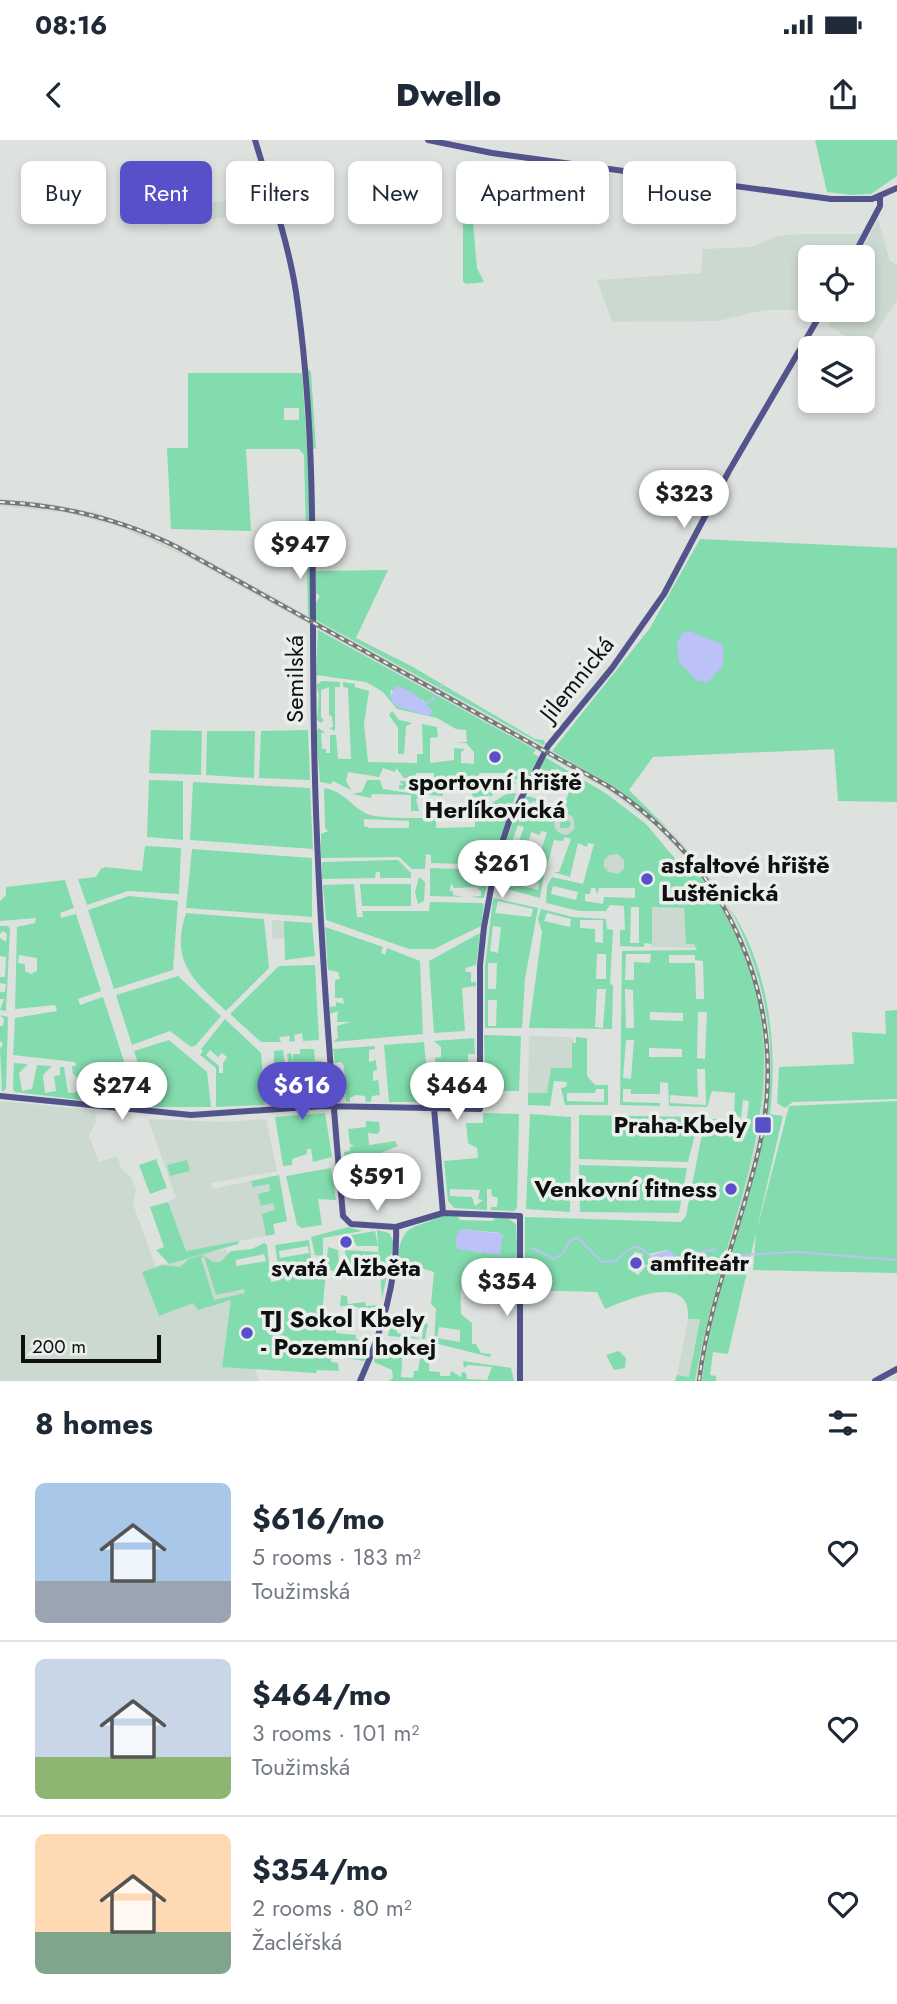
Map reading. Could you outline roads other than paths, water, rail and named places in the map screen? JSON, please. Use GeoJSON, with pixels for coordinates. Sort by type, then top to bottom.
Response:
{"type":"FeatureCollection","features":[{"type":"Feature","properties":{"kind":"street","name":"Semilská"},"geometry":{"type":"LineString","coordinates":[[255,140],[292,271],[305,367],[312,496],[317,882],[332,1107],[343,1216],[347,1223],[396,1227]]}},
{"type":"Feature","properties":{"kind":"street"},"geometry":{"type":"LineString","coordinates":[[428,140],[492,153],[831,199],[860,200],[880,197],[897,188]]}},
{"type":"Feature","properties":{"kind":"street"},"geometry":{"type":"LineString","coordinates":[[859,245],[880,206],[880,197]]}},
{"type":"Feature","properties":{"kind":"street","name":"Jilemnická"},"geometry":{"type":"LineString","coordinates":[[434,1108],[480,1109],[480,965],[494,867],[509,822],[548,746],[612,668],[664,594],[729,471],[815,322]]}},
{"type":"Feature","properties":{"kind":"street"},"geometry":{"type":"LineString","coordinates":[[0,1096],[191,1115],[332,1107],[434,1108],[443,1213]]}},
{"type":"Feature","properties":{"kind":"street"},"geometry":{"type":"LineString","coordinates":[[360,1381],[383,1318],[396,1243],[396,1227],[443,1213],[520,1216],[520,1381]]}},
{"type":"Feature","properties":{"kind":"street"},"geometry":{"type":"LineString","coordinates":[[876,1381],[897,1369]]}},
{"type":"Feature","properties":{"kind":"water"},"geometry":{"type":"Polygon","coordinates":[[[689,631],[723,645],[723,665],[708,682],[696,680],[679,662],[677,644],[682,633],[689,631]]]}},
{"type":"Feature","properties":{"kind":"water"},"geometry":{"type":"Polygon","coordinates":[[[396,686],[411,692],[433,711],[428,716],[396,706],[390,696],[396,686]]]}},
{"type":"Feature","properties":{"kind":"water"},"geometry":{"type":"Polygon","coordinates":[[[461,1229],[503,1234],[500,1255],[458,1249],[455,1239],[461,1229]]]}},
{"type":"Feature","properties":{"kind":"water"},"geometry":{"type":"Polygon","coordinates":[[[669,1250],[677,1257],[672,1266],[648,1256],[669,1250]]]}},
{"type":"Feature","properties":{"kind":"waterway"},"geometry":{"type":"LineString","coordinates":[[425,704],[432,700],[442,684]]}},
{"type":"Feature","properties":{"kind":"waterway"},"geometry":{"type":"LineString","coordinates":[[532,1248],[554,1259],[563,1253],[571,1240],[578,1238],[602,1262],[615,1261],[633,1247],[641,1248],[649,1255]]}},
{"type":"Feature","properties":{"kind":"waterway"},"geometry":{"type":"LineString","coordinates":[[675,1258],[716,1249]]}},
{"type":"Feature","properties":{"kind":"waterway"},"geometry":{"type":"LineString","coordinates":[[740,1255],[797,1252],[897,1260]]}},
{"type":"Feature","properties":{"kind":"railway"},"geometry":{"type":"LineString","coordinates":[[0,502],[46,506],[91,515],[177,547],[608,786],[650,818],[687,855],[717,896],[741,941],[757,989],[766,1039],[767,1091],[760,1144],[710,1321],[699,1381]]}},
{"type":"Feature","properties":{"kind":"place","name":"sportovní hřiště Herlíkovická"},"geometry":{"type":"Point","coordinates":[495,757]}},
{"type":"Feature","properties":{"kind":"place","name":"asfaltové hřiště Luštěnická"},"geometry":{"type":"Point","coordinates":[647,879]}},
{"type":"Feature","properties":{"kind":"place","name":"Praha-Kbely"},"geometry":{"type":"Point","coordinates":[763,1125]}},
{"type":"Feature","properties":{"kind":"place","name":"Venkovní fitness"},"geometry":{"type":"Point","coordinates":[731,1189]}},
{"type":"Feature","properties":{"kind":"place","name":"svatá Alžběta"},"geometry":{"type":"Point","coordinates":[346,1242]}},
{"type":"Feature","properties":{"kind":"place","name":"amfiteátr"},"geometry":{"type":"Point","coordinates":[636,1263]}},
{"type":"Feature","properties":{"kind":"place","name":"TJ Sokol Kbely - Pozemní hokej"},"geometry":{"type":"Point","coordinates":[247,1333]}}]}
